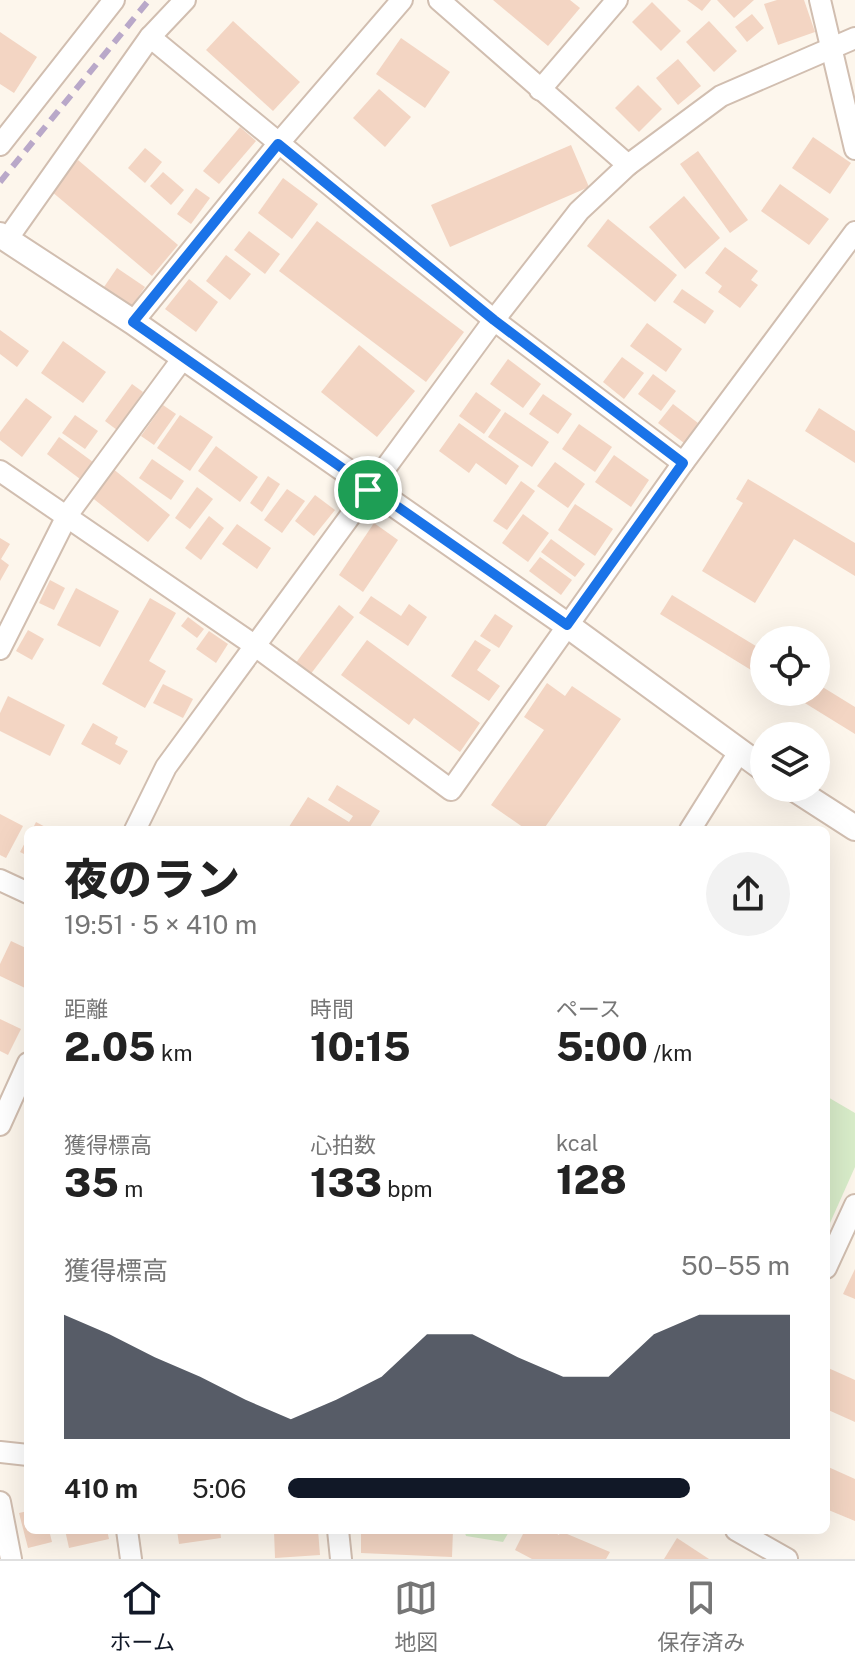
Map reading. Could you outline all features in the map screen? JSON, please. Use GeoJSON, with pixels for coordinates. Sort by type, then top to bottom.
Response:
{"type":"FeatureCollection","features":[{"type":"Feature","properties":{"kind":"street"},"geometry":{"type":"LineString","coordinates":[[185,0],[150,37],[3,241],[133,322],[368,490],[567,625],[750,759]]}},
{"type":"Feature","properties":{"kind":"street"},"geometry":{"type":"LineString","coordinates":[[133,322],[278,144],[402,0]]}},
{"type":"Feature","properties":{"kind":"street"},"geometry":{"type":"LineString","coordinates":[[439,0],[628,165]]}},
{"type":"Feature","properties":{"kind":"street"},"geometry":{"type":"LineString","coordinates":[[540,90],[617,0]]}},
{"type":"Feature","properties":{"kind":"street"},"geometry":{"type":"LineString","coordinates":[[820,0],[855,149]]}},
{"type":"Feature","properties":{"kind":"street"},"geometry":{"type":"LineString","coordinates":[[0,145],[102,5]]}},
{"type":"Feature","properties":{"kind":"street"},"geometry":{"type":"LineString","coordinates":[[150,37],[494,320],[683,463]]}},
{"type":"Feature","properties":{"kind":"street"},"geometry":{"type":"LineString","coordinates":[[137,826],[166,767],[494,320],[579,211],[628,165],[721,96],[855,38]]}},
{"type":"Feature","properties":{"kind":"street"},"geometry":{"type":"LineString","coordinates":[[0,471],[68,514],[254,645],[451,790],[683,463],[855,232]]}},
{"type":"Feature","properties":{"kind":"street"},"geometry":{"type":"LineString","coordinates":[[0,649],[68,514],[183,358]]}},
{"type":"Feature","properties":{"kind":"street"},"geometry":{"type":"LineString","coordinates":[[693,826],[739,752]]}},
{"type":"Feature","properties":{"kind":"street"},"geometry":{"type":"LineString","coordinates":[[815,802],[855,828]]}},
{"type":"Feature","properties":{"kind":"street"},"geometry":{"type":"LineString","coordinates":[[0,880],[24,891]]}},
{"type":"Feature","properties":{"kind":"street"},"geometry":{"type":"LineString","coordinates":[[2,1114],[24,1071]]}},
{"type":"Feature","properties":{"kind":"street"},"geometry":{"type":"LineString","coordinates":[[830,1259],[855,1205]]}},
{"type":"Feature","properties":{"kind":"street"},"geometry":{"type":"LineString","coordinates":[[0,1452],[24,1455]]}},
{"type":"Feature","properties":{"kind":"street"},"geometry":{"type":"LineString","coordinates":[[0,1502],[11,1559]]}},
{"type":"Feature","properties":{"kind":"street"},"geometry":{"type":"LineString","coordinates":[[128,1534],[131,1559]]}},
{"type":"Feature","properties":{"kind":"street"},"geometry":{"type":"LineString","coordinates":[[338,1534],[341,1559]]}},
{"type":"Feature","properties":{"kind":"street"},"geometry":{"type":"LineString","coordinates":[[743,1534],[787,1559]]}},
{"type":"Feature","properties":{"kind":"green space"},"geometry":{"type":"Polygon","coordinates":[[[830,1098],[855,1113],[855,1167],[830,1223],[830,1098]]]}},
{"type":"Feature","properties":{"kind":"green space"},"geometry":{"type":"Polygon","coordinates":[[[465,1534],[508,1534],[503,1542],[465,1534]]]}},
{"type":"Feature","properties":{"kind":"building"},"geometry":{"type":"Polygon","coordinates":[[[493,0],[570,0],[580,8],[548,46],[493,0]]]}},
{"type":"Feature","properties":{"kind":"building"},"geometry":{"type":"Polygon","coordinates":[[[687,0],[711,0],[702,11],[687,0]]]}},
{"type":"Feature","properties":{"kind":"building"},"geometry":{"type":"Polygon","coordinates":[[[717,0],[754,0],[734,18],[717,0]]]}},
{"type":"Feature","properties":{"kind":"building"},"geometry":{"type":"Polygon","coordinates":[[[777,0],[804,0],[815,32],[778,45],[764,4],[777,0]]]}},
{"type":"Feature","properties":{"kind":"building"},"geometry":{"type":"Polygon","coordinates":[[[652,2],[681,31],[661,51],[632,22],[652,2]]]}},
{"type":"Feature","properties":{"kind":"building"},"geometry":{"type":"Polygon","coordinates":[[[752,14],[764,28],[747,42],[735,27],[752,14]]]}},
{"type":"Feature","properties":{"kind":"building"},"geometry":{"type":"Polygon","coordinates":[[[233,21],[300,82],[273,111],[206,50],[233,21]]]}},
{"type":"Feature","properties":{"kind":"building"},"geometry":{"type":"Polygon","coordinates":[[[709,21],[737,51],[714,72],[686,42],[709,21]]]}},
{"type":"Feature","properties":{"kind":"building"},"geometry":{"type":"Polygon","coordinates":[[[0,32],[37,57],[14,93],[0,84],[0,32]]]}},
{"type":"Feature","properties":{"kind":"building"},"geometry":{"type":"Polygon","coordinates":[[[401,38],[450,72],[425,108],[376,74],[401,38]]]}},
{"type":"Feature","properties":{"kind":"building"},"geometry":{"type":"Polygon","coordinates":[[[678,59],[701,86],[678,105],[656,78],[678,59]]]}},
{"type":"Feature","properties":{"kind":"building"},"geometry":{"type":"Polygon","coordinates":[[[638,85],[662,109],[639,132],[615,108],[638,85]]]}},
{"type":"Feature","properties":{"kind":"building"},"geometry":{"type":"Polygon","coordinates":[[[379,89],[411,117],[385,147],[353,118],[379,89]]]}},
{"type":"Feature","properties":{"kind":"building"},"geometry":{"type":"Polygon","coordinates":[[[240,127],[256,141],[219,184],[203,171],[240,127]]]}},
{"type":"Feature","properties":{"kind":"building"},"geometry":{"type":"Polygon","coordinates":[[[813,137],[851,163],[830,194],[792,168],[813,137]]]}},
{"type":"Feature","properties":{"kind":"building"},"geometry":{"type":"Polygon","coordinates":[[[571,145],[589,187],[450,247],[431,205],[571,145]]]}},
{"type":"Feature","properties":{"kind":"building"},"geometry":{"type":"Polygon","coordinates":[[[145,148],[162,162],[145,183],[128,168],[145,148]]]}},
{"type":"Feature","properties":{"kind":"building"},"geometry":{"type":"Polygon","coordinates":[[[698,151],[748,220],[730,233],[680,164],[698,151]]]}},
{"type":"Feature","properties":{"kind":"building"},"geometry":{"type":"Polygon","coordinates":[[[78,160],[178,245],[152,276],[51,191],[78,160]]]}},
{"type":"Feature","properties":{"kind":"building"},"geometry":{"type":"Polygon","coordinates":[[[163,172],[184,190],[171,205],[150,186],[163,172]]]}},
{"type":"Feature","properties":{"kind":"building"},"geometry":{"type":"Polygon","coordinates":[[[283,178],[318,204],[292,239],[258,213],[283,178]]]}},
{"type":"Feature","properties":{"kind":"building"},"geometry":{"type":"Polygon","coordinates":[[[780,184],[829,219],[809,245],[761,211],[780,184]]]}},
{"type":"Feature","properties":{"kind":"building"},"geometry":{"type":"Polygon","coordinates":[[[196,188],[210,198],[191,224],[177,214],[196,188]]]}},
{"type":"Feature","properties":{"kind":"building"},"geometry":{"type":"Polygon","coordinates":[[[684,196],[720,238],[685,269],[649,227],[684,196]]]}},
{"type":"Feature","properties":{"kind":"building"},"geometry":{"type":"Polygon","coordinates":[[[608,219],[677,275],[655,302],[587,246],[608,219]]]}},
{"type":"Feature","properties":{"kind":"building"},"geometry":{"type":"Polygon","coordinates":[[[317,221],[464,332],[426,382],[279,271],[317,221]]]}},
{"type":"Feature","properties":{"kind":"building"},"geometry":{"type":"Polygon","coordinates":[[[249,231],[280,254],[265,274],[234,250],[249,231]]]}},
{"type":"Feature","properties":{"kind":"building"},"geometry":{"type":"Polygon","coordinates":[[[725,247],[758,271],[751,280],[758,285],[740,308],[718,292],[722,286],[705,273],[725,247]]]}},
{"type":"Feature","properties":{"kind":"building"},"geometry":{"type":"Polygon","coordinates":[[[226,255],[251,274],[230,300],[206,281],[226,255]]]}},
{"type":"Feature","properties":{"kind":"building"},"geometry":{"type":"Polygon","coordinates":[[[117,268],[145,287],[132,306],[104,287],[117,268]]]}},
{"type":"Feature","properties":{"kind":"building"},"geometry":{"type":"Polygon","coordinates":[[[189,279],[218,302],[196,332],[165,309],[189,279]]]}},
{"type":"Feature","properties":{"kind":"building"},"geometry":{"type":"Polygon","coordinates":[[[682,289],[714,311],[705,324],[673,302],[682,289]]]}},
{"type":"Feature","properties":{"kind":"building"},"geometry":{"type":"Polygon","coordinates":[[[647,323],[682,349],[666,372],[630,346],[647,323]]]}},
{"type":"Feature","properties":{"kind":"building"},"geometry":{"type":"Polygon","coordinates":[[[0,330],[29,351],[17,367],[0,354],[0,330]]]}},
{"type":"Feature","properties":{"kind":"building"},"geometry":{"type":"Polygon","coordinates":[[[63,341],[106,372],[83,403],[41,373],[63,341]]]}},
{"type":"Feature","properties":{"kind":"building"},"geometry":{"type":"Polygon","coordinates":[[[359,345],[415,391],[377,437],[321,392],[359,345]]]}},
{"type":"Feature","properties":{"kind":"building"},"geometry":{"type":"Polygon","coordinates":[[[622,357],[644,373],[624,399],[603,382],[622,357]]]}},
{"type":"Feature","properties":{"kind":"building"},"geometry":{"type":"Polygon","coordinates":[[[508,359],[541,384],[523,408],[490,384],[508,359]]]}},
{"type":"Feature","properties":{"kind":"building"},"geometry":{"type":"Polygon","coordinates":[[[653,374],[676,391],[661,411],[638,394],[653,374]]]}},
{"type":"Feature","properties":{"kind":"building"},"geometry":{"type":"Polygon","coordinates":[[[132,384],[143,392],[117,430],[105,421],[132,384]]]}},
{"type":"Feature","properties":{"kind":"building"},"geometry":{"type":"Polygon","coordinates":[[[476,392],[501,410],[484,434],[459,416],[476,392]]]}},
{"type":"Feature","properties":{"kind":"building"},"geometry":{"type":"Polygon","coordinates":[[[543,394],[572,414],[558,434],[529,414],[543,394]]]}},
{"type":"Feature","properties":{"kind":"building"},"geometry":{"type":"Polygon","coordinates":[[[26,398],[52,417],[22,457],[0,440],[0,432],[26,398]]]}},
{"type":"Feature","properties":{"kind":"building"},"geometry":{"type":"Polygon","coordinates":[[[673,404],[698,423],[684,443],[658,423],[673,404]]]}},
{"type":"Feature","properties":{"kind":"building"},"geometry":{"type":"Polygon","coordinates":[[[163,405],[176,414],[154,445],[141,436],[163,405]]]}},
{"type":"Feature","properties":{"kind":"building"},"geometry":{"type":"Polygon","coordinates":[[[819,408],[855,431],[855,463],[805,431],[819,408]]]}},
{"type":"Feature","properties":{"kind":"building"},"geometry":{"type":"Polygon","coordinates":[[[505,412],[549,442],[532,467],[488,437],[505,412]]]}},
{"type":"Feature","properties":{"kind":"building"},"geometry":{"type":"Polygon","coordinates":[[[75,415],[98,431],[85,449],[62,433],[75,415]]]}},
{"type":"Feature","properties":{"kind":"building"},"geometry":{"type":"Polygon","coordinates":[[[180,415],[213,437],[190,471],[157,448],[180,415]]]}},
{"type":"Feature","properties":{"kind":"building"},"geometry":{"type":"Polygon","coordinates":[[[459,423],[519,466],[506,485],[476,463],[469,473],[439,451],[459,423]]]}},
{"type":"Feature","properties":{"kind":"building"},"geometry":{"type":"Polygon","coordinates":[[[579,424],[612,447],[595,472],[562,449],[579,424]]]}},
{"type":"Feature","properties":{"kind":"building"},"geometry":{"type":"Polygon","coordinates":[[[59,437],[93,462],[80,479],[47,454],[59,437]]]}},
{"type":"Feature","properties":{"kind":"building"},"geometry":{"type":"Polygon","coordinates":[[[216,446],[258,477],[240,502],[198,471],[216,446]]]}},
{"type":"Feature","properties":{"kind":"building"},"geometry":{"type":"Polygon","coordinates":[[[614,455],[649,480],[631,507],[595,482],[614,455]]]}},
{"type":"Feature","properties":{"kind":"building"},"geometry":{"type":"Polygon","coordinates":[[[152,459],[184,481],[171,500],[139,478],[152,459]]]}},
{"type":"Feature","properties":{"kind":"building"},"geometry":{"type":"Polygon","coordinates":[[[555,462],[585,484],[568,508],[537,486],[555,462]]]}},
{"type":"Feature","properties":{"kind":"building"},"geometry":{"type":"Polygon","coordinates":[[[112,468],[170,515],[148,542],[90,496],[112,468]]]}},
{"type":"Feature","properties":{"kind":"building"},"geometry":{"type":"Polygon","coordinates":[[[268,476],[280,484],[262,512],[250,503],[268,476]]]}},
{"type":"Feature","properties":{"kind":"building"},"geometry":{"type":"Polygon","coordinates":[[[748,479],[855,543],[855,576],[794,539],[755,603],[702,571],[743,503],[736,499],[748,479]]]}},
{"type":"Feature","properties":{"kind":"building"},"geometry":{"type":"Polygon","coordinates":[[[521,481],[535,491],[507,530],[493,521],[521,481]]]}},
{"type":"Feature","properties":{"kind":"building"},"geometry":{"type":"Polygon","coordinates":[[[197,487],[213,499],[190,529],[175,518],[197,487]]]}},
{"type":"Feature","properties":{"kind":"building"},"geometry":{"type":"Polygon","coordinates":[[[287,489],[305,501],[282,533],[264,520],[287,489]]]}},
{"type":"Feature","properties":{"kind":"building"},"geometry":{"type":"Polygon","coordinates":[[[315,495],[335,510],[314,536],[295,521],[315,495]]]}},
{"type":"Feature","properties":{"kind":"building"},"geometry":{"type":"Polygon","coordinates":[[[575,504],[613,529],[595,556],[558,530],[575,504]]]}},
{"type":"Feature","properties":{"kind":"building"},"geometry":{"type":"Polygon","coordinates":[[[523,514],[549,533],[528,562],[502,543],[523,514]]]}},
{"type":"Feature","properties":{"kind":"building"},"geometry":{"type":"Polygon","coordinates":[[[209,516],[224,528],[201,560],[185,548],[209,516]]]}},
{"type":"Feature","properties":{"kind":"building"},"geometry":{"type":"Polygon","coordinates":[[[374,523],[398,540],[363,592],[339,575],[374,523]]]}},
{"type":"Feature","properties":{"kind":"building"},"geometry":{"type":"Polygon","coordinates":[[[237,524],[271,548],[257,569],[222,544],[237,524]]]}},
{"type":"Feature","properties":{"kind":"building"},"geometry":{"type":"Polygon","coordinates":[[[0,538],[10,544],[1,559],[9,565],[0,581],[0,538]]]}},
{"type":"Feature","properties":{"kind":"building"},"geometry":{"type":"Polygon","coordinates":[[[551,539],[585,564],[575,577],[541,552],[551,539]]]}},
{"type":"Feature","properties":{"kind":"building"},"geometry":{"type":"Polygon","coordinates":[[[540,557],[572,580],[561,595],[529,571],[540,557]]]}},
{"type":"Feature","properties":{"kind":"building"},"geometry":{"type":"Polygon","coordinates":[[[50,580],[65,588],[54,610],[39,603],[50,580]]]}},
{"type":"Feature","properties":{"kind":"building"},"geometry":{"type":"Polygon","coordinates":[[[76,588],[119,611],[100,647],[57,625],[76,588]]]}},
{"type":"Feature","properties":{"kind":"building"},"geometry":{"type":"Polygon","coordinates":[[[672,595],[750,642],[750,669],[660,614],[672,595]]]}},
{"type":"Feature","properties":{"kind":"building"},"geometry":{"type":"Polygon","coordinates":[[[371,596],[401,616],[409,604],[427,617],[408,646],[359,613],[371,596]]]}},
{"type":"Feature","properties":{"kind":"building"},"geometry":{"type":"Polygon","coordinates":[[[150,598],[176,613],[149,661],[166,671],[145,708],[102,684],[150,598]]]}},
{"type":"Feature","properties":{"kind":"building"},"geometry":{"type":"Polygon","coordinates":[[[339,605],[354,617],[310,675],[295,664],[339,605]]]}},
{"type":"Feature","properties":{"kind":"building"},"geometry":{"type":"Polygon","coordinates":[[[495,614],[513,626],[499,648],[480,636],[495,614]]]}},
{"type":"Feature","properties":{"kind":"building"},"geometry":{"type":"Polygon","coordinates":[[[188,617],[204,629],[197,638],[181,626],[188,617]]]}},
{"type":"Feature","properties":{"kind":"building"},"geometry":{"type":"Polygon","coordinates":[[[28,630],[44,639],[32,660],[16,651],[28,630]]]}},
{"type":"Feature","properties":{"kind":"building"},"geometry":{"type":"Polygon","coordinates":[[[209,631],[228,644],[216,663],[196,649],[209,631]]]}},
{"type":"Feature","properties":{"kind":"building"},"geometry":{"type":"Polygon","coordinates":[[[367,640],[480,723],[460,752],[414,718],[409,725],[341,675],[367,640]]]}},
{"type":"Feature","properties":{"kind":"building"},"geometry":{"type":"Polygon","coordinates":[[[475,640],[491,650],[477,670],[500,686],[489,701],[451,676],[475,640]]]}},
{"type":"Feature","properties":{"kind":"building"},"geometry":{"type":"Polygon","coordinates":[[[547,683],[565,696],[572,686],[621,719],[546,826],[521,826],[491,805],[544,730],[524,717],[547,683]]]}},
{"type":"Feature","properties":{"kind":"building"},"geometry":{"type":"Polygon","coordinates":[[[163,684],[193,699],[183,718],[153,703],[163,684]]]}},
{"type":"Feature","properties":{"kind":"building"},"geometry":{"type":"Polygon","coordinates":[[[830,692],[855,707],[855,734],[810,706],[830,706],[830,692]]]}},
{"type":"Feature","properties":{"kind":"building"},"geometry":{"type":"Polygon","coordinates":[[[8,696],[65,725],[50,756],[0,731],[0,713],[8,696]]]}},
{"type":"Feature","properties":{"kind":"building"},"geometry":{"type":"Polygon","coordinates":[[[93,723],[118,737],[115,744],[128,751],[120,765],[81,744],[93,723]]]}},
{"type":"Feature","properties":{"kind":"building"},"geometry":{"type":"Polygon","coordinates":[[[337,785],[380,811],[371,826],[290,826],[308,797],[349,822],[353,816],[328,800],[337,785]]]}},
{"type":"Feature","properties":{"kind":"building"},"geometry":{"type":"Polygon","coordinates":[[[0,814],[23,826],[6,858],[0,855],[0,814]]]}},
{"type":"Feature","properties":{"kind":"building"},"geometry":{"type":"Polygon","coordinates":[[[11,941],[24,947],[24,988],[0,976],[0,964],[11,941]]]}},
{"type":"Feature","properties":{"kind":"building"},"geometry":{"type":"Polygon","coordinates":[[[0,1019],[21,1029],[8,1055],[0,1051],[0,1019]]]}},
{"type":"Feature","properties":{"kind":"building"},"geometry":{"type":"Polygon","coordinates":[[[855,1269],[855,1299],[843,1294],[855,1269]]]}},
{"type":"Feature","properties":{"kind":"building"},"geometry":{"type":"Polygon","coordinates":[[[830,1369],[855,1380],[855,1422],[830,1411],[830,1369]]]}},
{"type":"Feature","properties":{"kind":"building"},"geometry":{"type":"Polygon","coordinates":[[[830,1468],[855,1479],[855,1521],[830,1511],[830,1468]]]}},
{"type":"Feature","properties":{"kind":"building"},"geometry":{"type":"Polygon","coordinates":[[[24,1512],[24,1532],[19,1513],[24,1512]]]}},
{"type":"Feature","properties":{"kind":"building"},"geometry":{"type":"Polygon","coordinates":[[[24,1534],[50,1534],[52,1542],[28,1548],[24,1534]]]}},
{"type":"Feature","properties":{"kind":"building"},"geometry":{"type":"Polygon","coordinates":[[[66,1534],[108,1534],[109,1539],[69,1548],[66,1534]]]}},
{"type":"Feature","properties":{"kind":"building"},"geometry":{"type":"Polygon","coordinates":[[[178,1534],[220,1534],[221,1538],[179,1544],[178,1534]]]}},
{"type":"Feature","properties":{"kind":"building"},"geometry":{"type":"Polygon","coordinates":[[[274,1534],[318,1534],[320,1555],[275,1558],[274,1534]]]}},
{"type":"Feature","properties":{"kind":"building"},"geometry":{"type":"Polygon","coordinates":[[[361,1534],[453,1534],[452,1557],[361,1553],[361,1534]]]}},
{"type":"Feature","properties":{"kind":"building"},"geometry":{"type":"Polygon","coordinates":[[[523,1534],[567,1534],[610,1552],[606,1559],[532,1559],[515,1550],[523,1534]]]}},
{"type":"Feature","properties":{"kind":"building"},"geometry":{"type":"Polygon","coordinates":[[[677,1538],[709,1559],[664,1559],[677,1538]]]}},
{"type":"Feature","properties":{"kind":"railway"},"geometry":{"type":"LineString","coordinates":[[0,182],[149,0]]}},
{"type":"Feature","properties":{"kind":"route"},"geometry":{"type":"LineString","coordinates":[[278,144],[494,320],[683,463],[567,625],[368,490],[133,322],[278,144]]}}]}
